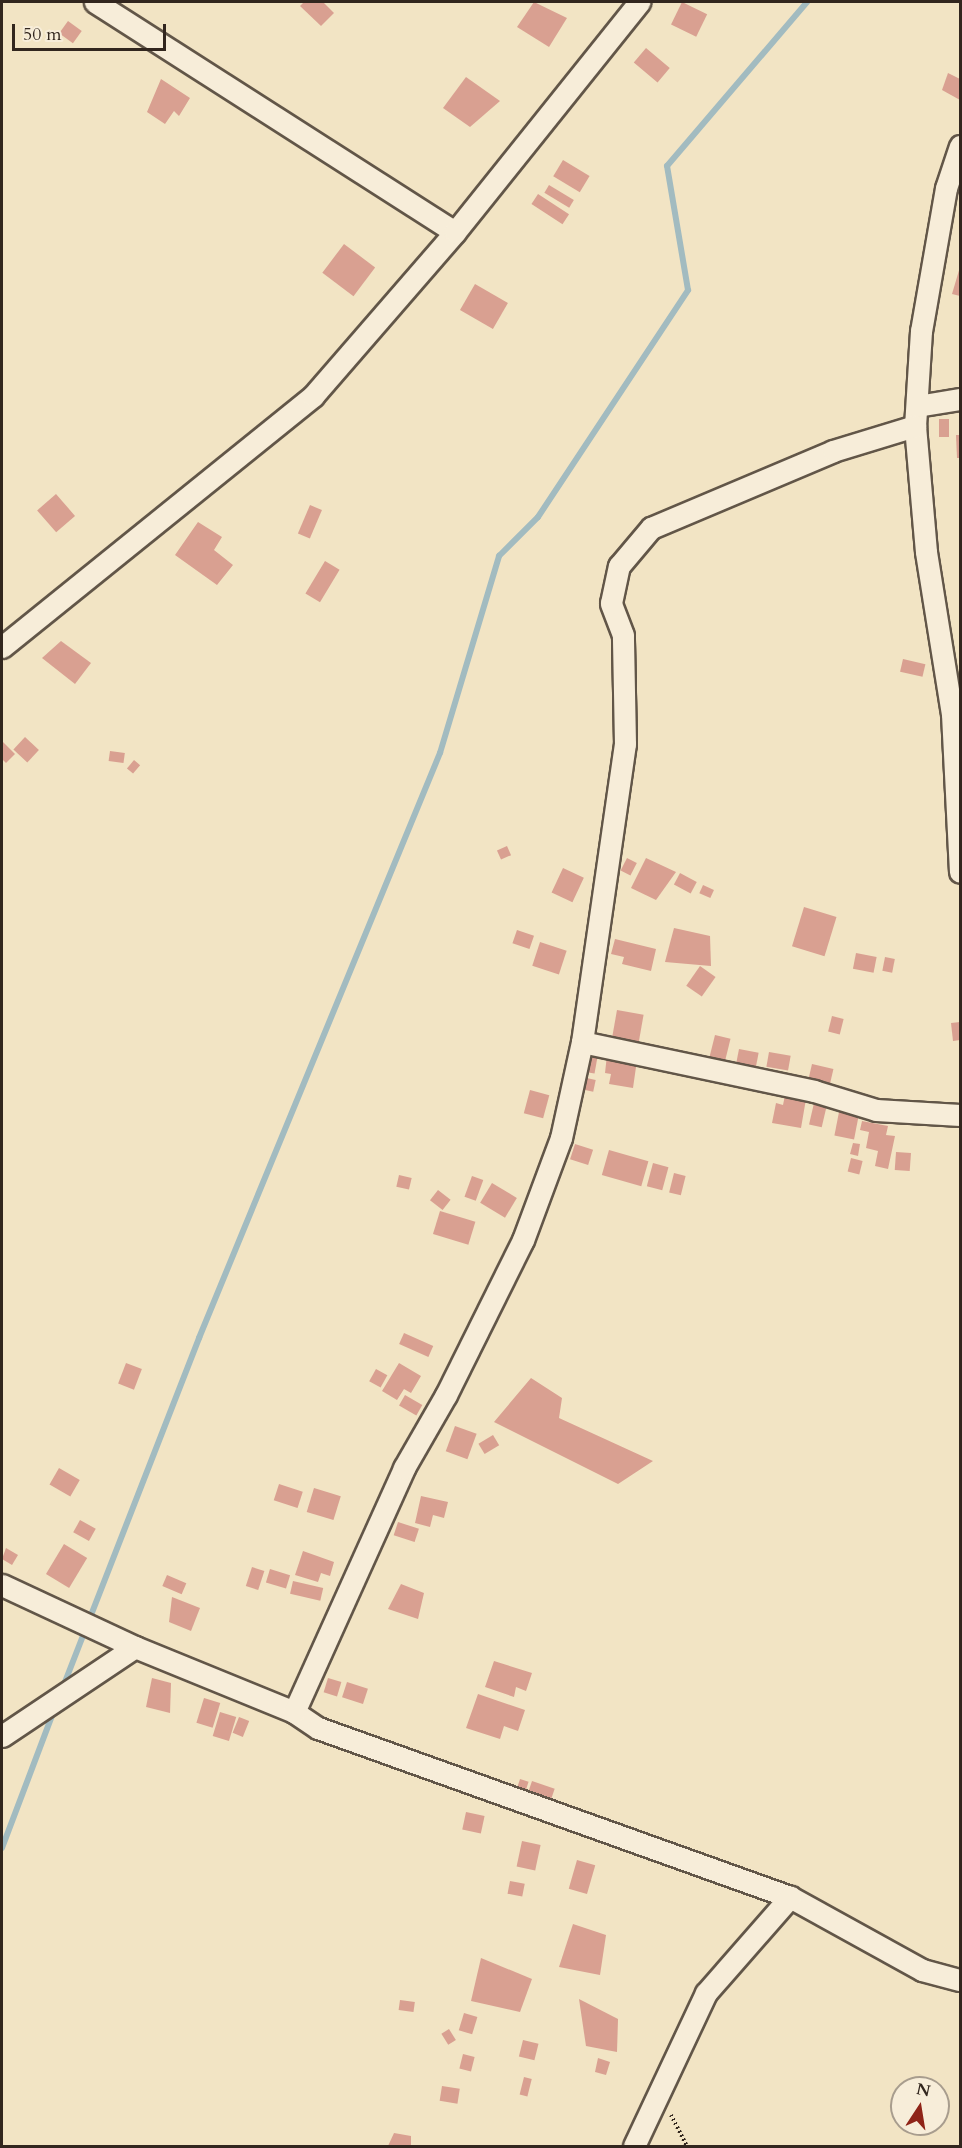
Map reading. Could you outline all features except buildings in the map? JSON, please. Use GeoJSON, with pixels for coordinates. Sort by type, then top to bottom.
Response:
{"type":"FeatureCollection","features":[{"type":"Feature","properties":{"kind":"street"},"geometry":{"type":"LineString","coordinates":[[95,2],[455,232]]}},
{"type":"Feature","properties":{"kind":"street"},"geometry":{"type":"LineString","coordinates":[[2,647],[313,396],[455,232],[639,2]]}},
{"type":"Feature","properties":{"kind":"street"},"geometry":{"type":"LineString","coordinates":[[960,146],[946,188],[921,331],[916,416],[926,552],[956,716],[960,872]]}},
{"type":"Feature","properties":{"kind":"street"},"geometry":{"type":"LineString","coordinates":[[294,1712],[404,1468],[446,1395],[523,1240],[561,1138],[582,1042],[625,744],[623,634],[611,603],[619,566],[651,528],[960,399]]}},
{"type":"Feature","properties":{"kind":"street"},"geometry":{"type":"LineString","coordinates":[[582,1042],[814,1091],[876,1110],[960,1115]]}},
{"type":"Feature","properties":{"kind":"street"},"geometry":{"type":"LineString","coordinates":[[2,1585],[135,1647],[294,1712],[318,1728],[790,1897],[922,1970],[960,1980]]}},
{"type":"Feature","properties":{"kind":"street"},"geometry":{"type":"LineString","coordinates":[[2,1737],[135,1647]]}},
{"type":"Feature","properties":{"kind":"street"},"geometry":{"type":"LineString","coordinates":[[634,2146],[706,1993],[790,1897]]}},
{"type":"Feature","properties":{"kind":"waterway"},"geometry":{"type":"LineString","coordinates":[[63,1687],[199,1338],[440,753],[499,556],[538,517],[688,290],[667,166],[807,2]]}},
{"type":"Feature","properties":{"kind":"waterway"},"geometry":{"type":"LineString","coordinates":[[2,1848],[55,1708]]}}]}
